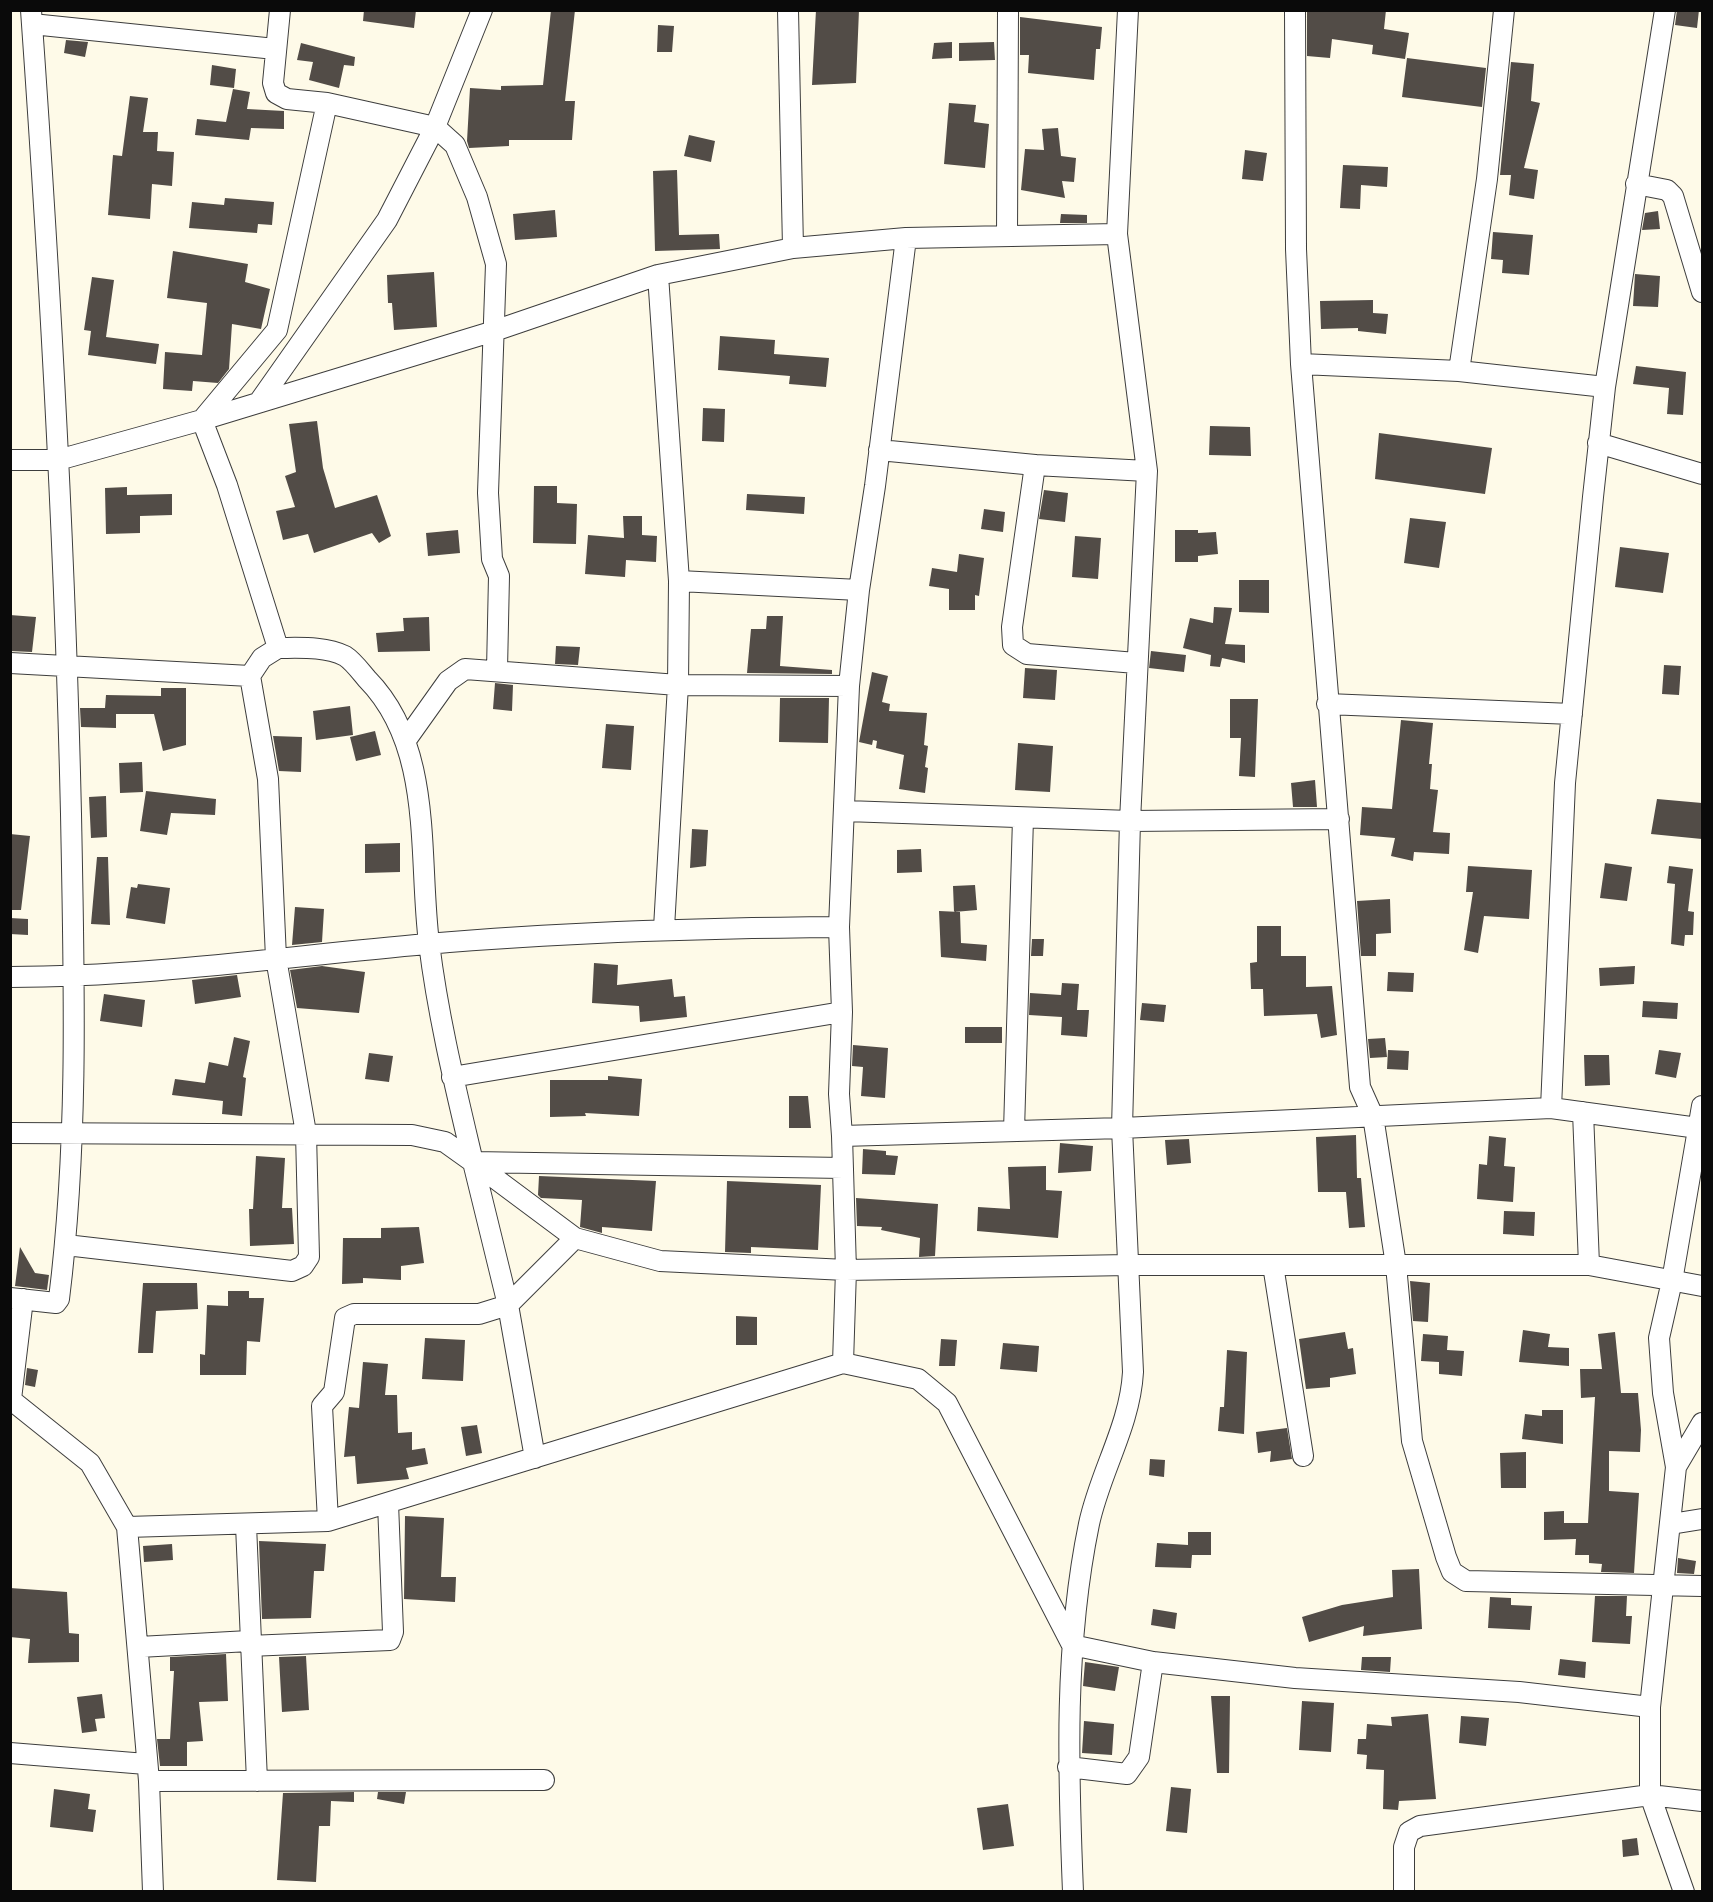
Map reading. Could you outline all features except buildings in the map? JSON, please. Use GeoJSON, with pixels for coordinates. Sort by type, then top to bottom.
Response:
{"type":"FeatureCollection","features":[{"type":"Feature","properties":{"kind":"street"},"geometry":{"type":"LineString","coordinates":[[280,10],[273,83],[276,93],[287,99],[327,103],[435,127],[455,145],[477,197],[496,264],[491,332],[488,493],[492,559],[500,576],[497,670]]}},
{"type":"Feature","properties":{"kind":"street"},"geometry":{"type":"LineString","coordinates":[[788,10],[793,248]]}},
{"type":"Feature","properties":{"kind":"street"},"geometry":{"type":"LineString","coordinates":[[1007,236],[1008,10]]}},
{"type":"Feature","properties":{"kind":"street"},"geometry":{"type":"LineString","coordinates":[[1295,10],[1296,249],[1301,364],[1327,704],[1339,819],[1360,1087],[1373,1116],[1396,1265],[1412,1441],[1452,1572],[1466,1581],[1702,1586]]}},
{"type":"Feature","properties":{"kind":"street"},"geometry":{"type":"LineString","coordinates":[[1460,371],[1487,179],[1504,10]]}},
{"type":"Feature","properties":{"kind":"street"},"geometry":{"type":"LineString","coordinates":[[1551,1108],[1565,783],[1598,443],[1636,184],[1665,10]]}},
{"type":"Feature","properties":{"kind":"street"},"geometry":{"type":"LineString","coordinates":[[1073,1892],[1068,1767],[1072,1645],[1089,1523],[1131,1399],[1132,1372],[1122,1128],[1136,663],[1147,471],[1117,234],[1125,11]]}},
{"type":"Feature","properties":{"kind":"street"},"geometry":{"type":"LineString","coordinates":[[259,402],[387,220],[435,127],[481,12]]}},
{"type":"Feature","properties":{"kind":"street"},"geometry":{"type":"LineString","coordinates":[[153,1892],[139,1647],[127,1527],[90,1463],[11,1399],[17,1298],[56,1304],[60,1299],[74,1133],[74,977],[68,667],[32,17],[275,49]]}},
{"type":"Feature","properties":{"kind":"street"},"geometry":{"type":"LineString","coordinates":[[202,420],[277,330],[327,103]]}},
{"type":"Feature","properties":{"kind":"street"},"geometry":{"type":"LineString","coordinates":[[1636,184],[1667,190],[1674,196],[1702,292]]}},
{"type":"Feature","properties":{"kind":"street"},"geometry":{"type":"LineString","coordinates":[[10,460],[58,460],[202,420],[491,332],[658,275],[793,248],[906,238],[1117,234]]}},
{"type":"Feature","properties":{"kind":"street"},"geometry":{"type":"LineString","coordinates":[[843,1363],[846,1270],[842,1136],[838,1094],[842,1012],[839,927],[846,811],[849,686],[859,590],[906,238]]}},
{"type":"Feature","properties":{"kind":"street"},"geometry":{"type":"LineString","coordinates":[[658,275],[678,581],[678,685],[664,928]]}},
{"type":"Feature","properties":{"kind":"street"},"geometry":{"type":"LineString","coordinates":[[1301,364],[1460,371],[1605,387]]}},
{"type":"Feature","properties":{"kind":"street"},"geometry":{"type":"LineString","coordinates":[[202,420],[227,485],[278,648]]}},
{"type":"Feature","properties":{"kind":"street"},"geometry":{"type":"LineString","coordinates":[[1598,443],[1702,474]]}},
{"type":"Feature","properties":{"kind":"street"},"geometry":{"type":"LineString","coordinates":[[879,450],[1035,465],[1147,471]]}},
{"type":"Feature","properties":{"kind":"street"},"geometry":{"type":"LineString","coordinates":[[1035,465],[1011,627],[1013,645],[1027,654],[1136,663]]}},
{"type":"Feature","properties":{"kind":"street"},"geometry":{"type":"LineString","coordinates":[[678,581],[859,590]]}},
{"type":"Feature","properties":{"kind":"street"},"geometry":{"type":"LineString","coordinates":[[66,1245],[292,1271],[303,1266],[309,1257],[306,1133],[276,958],[268,779],[250,676],[262,658],[278,648],[318,648],[346,657],[384,696],[406,740],[417,784],[429,944],[452,1077],[507,1305],[535,1458]]}},
{"type":"Feature","properties":{"kind":"street"},"geometry":{"type":"LineString","coordinates":[[10,663],[250,676]]}},
{"type":"Feature","properties":{"kind":"street"},"geometry":{"type":"LineString","coordinates":[[406,740],[448,681],[465,669],[678,685],[849,686]]}},
{"type":"Feature","properties":{"kind":"street"},"geometry":{"type":"LineString","coordinates":[[1327,704],[1572,714]]}},
{"type":"Feature","properties":{"kind":"street"},"geometry":{"type":"LineString","coordinates":[[846,811],[1130,821],[1339,819]]}},
{"type":"Feature","properties":{"kind":"street"},"geometry":{"type":"LineString","coordinates":[[1014,1131],[1023,818]]}},
{"type":"Feature","properties":{"kind":"street"},"geometry":{"type":"LineString","coordinates":[[10,977],[74,977],[429,944],[664,928],[839,927]]}},
{"type":"Feature","properties":{"kind":"street"},"geometry":{"type":"LineString","coordinates":[[452,1077],[842,1012]]}},
{"type":"Feature","properties":{"kind":"street"},"geometry":{"type":"LineString","coordinates":[[1684,1892],[1650,1795],[1650,1707],[1676,1467],[1663,1393],[1659,1338],[1672,1281],[1702,1106]]}},
{"type":"Feature","properties":{"kind":"street"},"geometry":{"type":"LineString","coordinates":[[842,1136],[1122,1128],[1551,1108],[1698,1128]]}},
{"type":"Feature","properties":{"kind":"street"},"geometry":{"type":"LineString","coordinates":[[1583,1112],[1589,1265]]}},
{"type":"Feature","properties":{"kind":"street"},"geometry":{"type":"LineString","coordinates":[[10,1133],[412,1135],[445,1142],[575,1238],[660,1261],[846,1270],[1128,1265],[1589,1265],[1702,1286]]}},
{"type":"Feature","properties":{"kind":"street"},"geometry":{"type":"LineString","coordinates":[[472,1162],[843,1168]]}},
{"type":"Feature","properties":{"kind":"street"},"geometry":{"type":"LineString","coordinates":[[328,1521],[323,1464],[322,1406],[334,1392],[345,1318],[354,1314],[479,1314],[507,1305],[575,1238]]}},
{"type":"Feature","properties":{"kind":"street"},"geometry":{"type":"LineString","coordinates":[[1273,1265],[1303,1456]]}},
{"type":"Feature","properties":{"kind":"street"},"geometry":{"type":"LineString","coordinates":[[127,1527],[328,1521],[843,1363],[918,1378],[947,1403],[1072,1645]]}},
{"type":"Feature","properties":{"kind":"street"},"geometry":{"type":"LineString","coordinates":[[1676,1467],[1702,1423]]}},
{"type":"Feature","properties":{"kind":"street"},"geometry":{"type":"LineString","coordinates":[[139,1647],[390,1640],[393,1632],[388,1503]]}},
{"type":"Feature","properties":{"kind":"street"},"geometry":{"type":"LineString","coordinates":[[1671,1524],[1702,1519]]}},
{"type":"Feature","properties":{"kind":"street"},"geometry":{"type":"LineString","coordinates":[[246,1525],[256,1781]]}},
{"type":"Feature","properties":{"kind":"street"},"geometry":{"type":"LineString","coordinates":[[1072,1645],[1153,1662],[1295,1678],[1519,1692],[1650,1707]]}},
{"type":"Feature","properties":{"kind":"street"},"geometry":{"type":"LineString","coordinates":[[1068,1767],[1127,1774],[1132,1768],[1139,1757],[1153,1662]]}},
{"type":"Feature","properties":{"kind":"street"},"geometry":{"type":"LineString","coordinates":[[10,1753],[147,1773],[256,1781],[544,1780]]}},
{"type":"Feature","properties":{"kind":"street"},"geometry":{"type":"LineString","coordinates":[[1404,1892],[1404,1847],[1409,1832],[1420,1826],[1650,1795],[1702,1801]]}}]}
